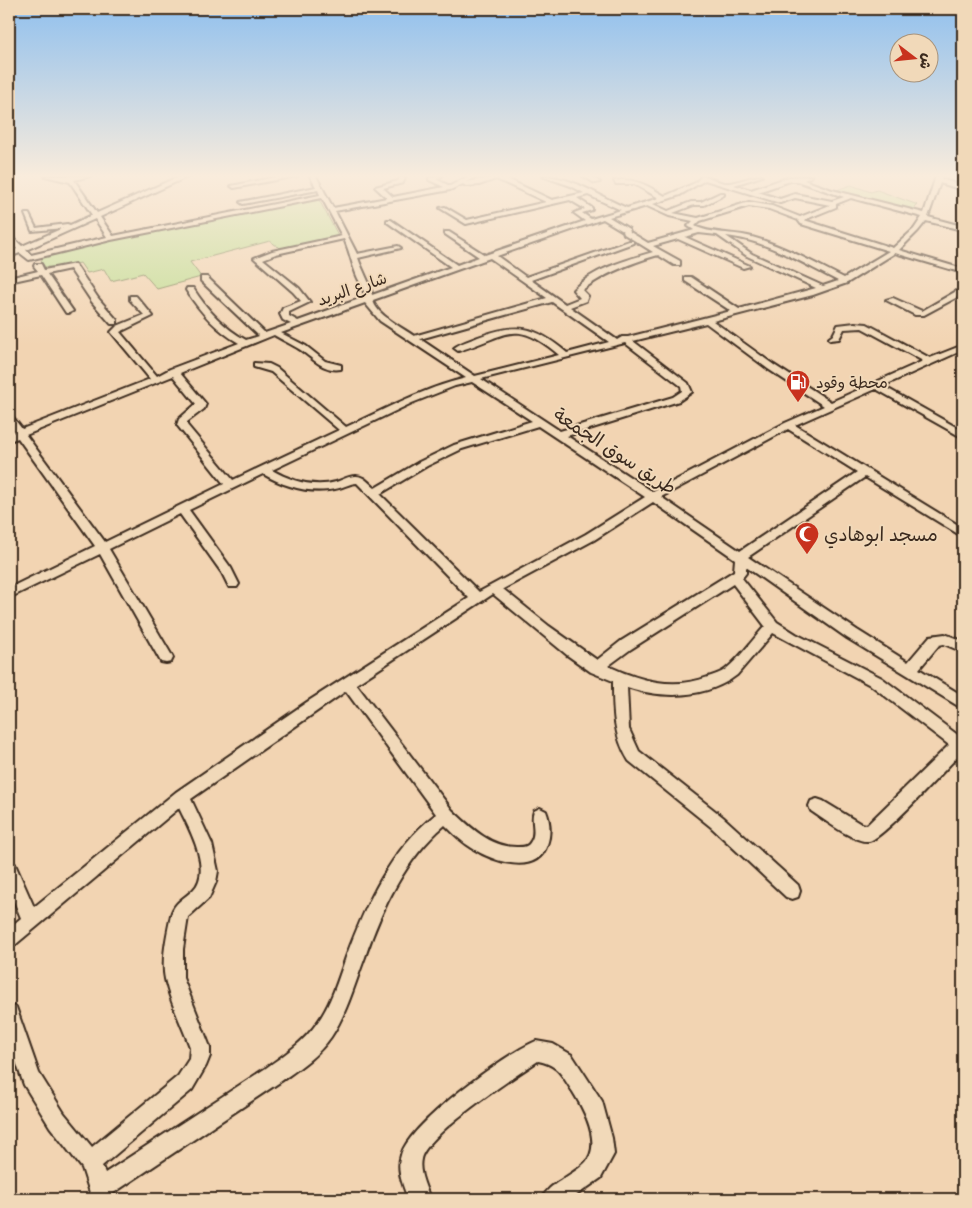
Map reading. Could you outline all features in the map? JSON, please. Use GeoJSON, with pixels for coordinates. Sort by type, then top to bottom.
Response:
{"type":"FeatureCollection","features":[{"type":"Feature","properties":{"kind":"street"},"geometry":{"type":"LineString","coordinates":[[9,255],[61,232]]}},
{"type":"Feature","properties":{"kind":"street"},"geometry":{"type":"LineString","coordinates":[[108,232],[112,238]]}},
{"type":"Feature","properties":{"kind":"street"},"geometry":{"type":"LineString","coordinates":[[30,258],[138,232]]}},
{"type":"Feature","properties":{"kind":"street","name":"طريق سوق الجمعة"},"geometry":{"type":"LineString","coordinates":[[344,232],[352,248],[363,283],[368,289],[369,304],[376,314],[741,556],[820,613],[963,703]]}},
{"type":"Feature","properties":{"kind":"street"},"geometry":{"type":"LineString","coordinates":[[406,232],[457,268]]}},
{"type":"Feature","properties":{"kind":"street","name":"شارع البريد"},"geometry":{"type":"LineString","coordinates":[[9,438],[264,336],[558,232]]}},
{"type":"Feature","properties":{"kind":"street"},"geometry":{"type":"LineString","coordinates":[[626,232],[676,264]]}},
{"type":"Feature","properties":{"kind":"street"},"geometry":{"type":"LineString","coordinates":[[647,246],[695,232]]}},
{"type":"Feature","properties":{"kind":"street"},"geometry":{"type":"LineString","coordinates":[[709,232],[750,238],[770,245],[844,281]]}},
{"type":"Feature","properties":{"kind":"street"},"geometry":{"type":"LineString","coordinates":[[836,232],[963,271]]}},
{"type":"Feature","properties":{"kind":"street"},"geometry":{"type":"LineString","coordinates":[[9,593],[231,485],[429,392],[470,378],[706,320],[844,281],[895,250],[914,232]]}},
{"type":"Feature","properties":{"kind":"street"},"geometry":{"type":"LineString","coordinates":[[447,234],[527,279],[552,299],[614,342]]}},
{"type":"Feature","properties":{"kind":"street"},"geometry":{"type":"LineString","coordinates":[[720,234],[731,244],[769,266],[784,270],[822,288]]}},
{"type":"Feature","properties":{"kind":"street"},"geometry":{"type":"LineString","coordinates":[[9,236],[43,272],[69,311]]}},
{"type":"Feature","properties":{"kind":"street"},"geometry":{"type":"LineString","coordinates":[[298,324],[286,318],[284,314],[286,310],[306,302],[296,290],[258,258],[266,254],[346,237]]}},
{"type":"Feature","properties":{"kind":"street"},"geometry":{"type":"LineString","coordinates":[[678,237],[746,266]]}},
{"type":"Feature","properties":{"kind":"street"},"geometry":{"type":"LineString","coordinates":[[527,279],[631,242]]}},
{"type":"Feature","properties":{"kind":"street"},"geometry":{"type":"LineString","coordinates":[[354,257],[398,248]]}},
{"type":"Feature","properties":{"kind":"street"},"geometry":{"type":"LineString","coordinates":[[564,307],[583,298],[584,296],[577,290],[603,275],[631,261],[659,254]]}},
{"type":"Feature","properties":{"kind":"street"},"geometry":{"type":"LineString","coordinates":[[9,280],[72,266],[95,300],[114,322]]}},
{"type":"Feature","properties":{"kind":"street"},"geometry":{"type":"LineString","coordinates":[[204,279],[264,336]]}},
{"type":"Feature","properties":{"kind":"street"},"geometry":{"type":"LineString","coordinates":[[688,279],[736,311]]}},
{"type":"Feature","properties":{"kind":"street"},"geometry":{"type":"LineString","coordinates":[[190,290],[207,315],[229,336],[244,344]]}},
{"type":"Feature","properties":{"kind":"street"},"geometry":{"type":"LineString","coordinates":[[890,300],[918,313],[924,313],[963,291]]}},
{"type":"Feature","properties":{"kind":"street"},"geometry":{"type":"LineString","coordinates":[[133,298],[149,316],[115,332],[155,379]]}},
{"type":"Feature","properties":{"kind":"street"},"geometry":{"type":"LineString","coordinates":[[412,339],[552,299]]}},
{"type":"Feature","properties":{"kind":"street"},"geometry":{"type":"LineString","coordinates":[[706,320],[771,367],[831,406]]}},
{"type":"Feature","properties":{"kind":"street"},"geometry":{"type":"LineString","coordinates":[[833,338],[836,337],[841,328],[860,325],[929,361]]}},
{"type":"Feature","properties":{"kind":"street"},"geometry":{"type":"LineString","coordinates":[[458,348],[508,331],[519,330],[539,335],[565,355]]}},
{"type":"Feature","properties":{"kind":"street"},"geometry":{"type":"LineString","coordinates":[[275,332],[286,340],[302,347],[320,363],[338,367]]}},
{"type":"Feature","properties":{"kind":"street"},"geometry":{"type":"LineString","coordinates":[[559,435],[676,399],[687,392],[685,385],[625,339]]}},
{"type":"Feature","properties":{"kind":"street"},"geometry":{"type":"LineString","coordinates":[[9,939],[181,797],[312,706],[494,588],[590,537],[653,497],[788,425],[963,347]]}},
{"type":"Feature","properties":{"kind":"street"},"geometry":{"type":"LineString","coordinates":[[257,365],[274,370],[345,431]]}},
{"type":"Feature","properties":{"kind":"street"},"geometry":{"type":"LineString","coordinates":[[173,371],[201,404],[197,412],[182,421],[182,425],[231,485]]}},
{"type":"Feature","properties":{"kind":"street"},"geometry":{"type":"LineString","coordinates":[[875,385],[963,435]]}},
{"type":"Feature","properties":{"kind":"street"},"geometry":{"type":"LineString","coordinates":[[9,418],[103,548],[166,658]]}},
{"type":"Feature","properties":{"kind":"street"},"geometry":{"type":"LineString","coordinates":[[373,494],[423,464],[458,448],[540,422]]}},
{"type":"Feature","properties":{"kind":"street"},"geometry":{"type":"LineString","coordinates":[[788,425],[963,532]]}},
{"type":"Feature","properties":{"kind":"street"},"geometry":{"type":"LineString","coordinates":[[264,470],[289,484],[304,486],[330,487],[356,479],[361,481],[478,599]]}},
{"type":"Feature","properties":{"kind":"street"},"geometry":{"type":"LineString","coordinates":[[596,668],[626,645],[736,577],[740,573],[741,556],[865,472]]}},
{"type":"Feature","properties":{"kind":"street"},"geometry":{"type":"LineString","coordinates":[[182,509],[227,571],[233,584]]}},
{"type":"Feature","properties":{"kind":"street"},"geometry":{"type":"LineString","coordinates":[[736,577],[772,626],[791,638],[877,682],[962,745],[880,825],[869,833],[859,832],[818,806]]}},
{"type":"Feature","properties":{"kind":"street"},"geometry":{"type":"LineString","coordinates":[[494,588],[596,668],[637,686],[669,690],[699,688],[728,675],[772,626]]}},
{"type":"Feature","properties":{"kind":"street"},"geometry":{"type":"LineString","coordinates":[[910,670],[935,640],[945,639],[963,647]]}},
{"type":"Feature","properties":{"kind":"street"},"geometry":{"type":"LineString","coordinates":[[620,679],[622,732],[626,745],[634,756],[717,822],[792,891]]}},
{"type":"Feature","properties":{"kind":"street"},"geometry":{"type":"LineString","coordinates":[[348,684],[446,814],[478,843],[516,857],[531,854],[540,846],[543,830],[540,816]]}},
{"type":"Feature","properties":{"kind":"street"},"geometry":{"type":"LineString","coordinates":[[90,1162],[184,1083],[196,1066],[200,1056],[200,1047],[174,978],[174,949],[180,912],[203,892],[208,882],[208,864],[196,826],[181,797]]}},
{"type":"Feature","properties":{"kind":"street"},"geometry":{"type":"LineString","coordinates":[[9,1014],[31,1078],[57,1120],[90,1162],[101,1194],[269,1077],[310,1045],[324,1030],[343,992],[369,922],[385,889],[418,839],[446,814]]}},
{"type":"Feature","properties":{"kind":"street"},"geometry":{"type":"LineString","coordinates":[[9,870],[31,920]]}},
{"type":"Feature","properties":{"kind":"street"},"geometry":{"type":"LineString","coordinates":[[419,1199],[409,1169],[411,1153],[416,1142],[471,1096],[536,1051],[553,1054],[565,1062],[595,1108],[602,1138],[603,1154],[593,1170],[553,1199]]}},
{"type":"Feature","properties":{"kind":"green space"},"geometry":{"type":"Polygon","coordinates":[[[141,232],[337,232],[339,237],[281,249],[270,241],[190,262],[201,277],[157,289],[143,273],[111,281],[104,269],[87,273],[80,263],[63,267],[45,267],[41,261],[44,256],[141,232]]]}},
{"type":"Feature","properties":{"kind":"place","name":"محطة وقود"},"geometry":{"type":"Point","coordinates":[798,403]}},
{"type":"Feature","properties":{"kind":"place","name":"مسجد ابوهادي"},"geometry":{"type":"Point","coordinates":[807,555]}}]}
